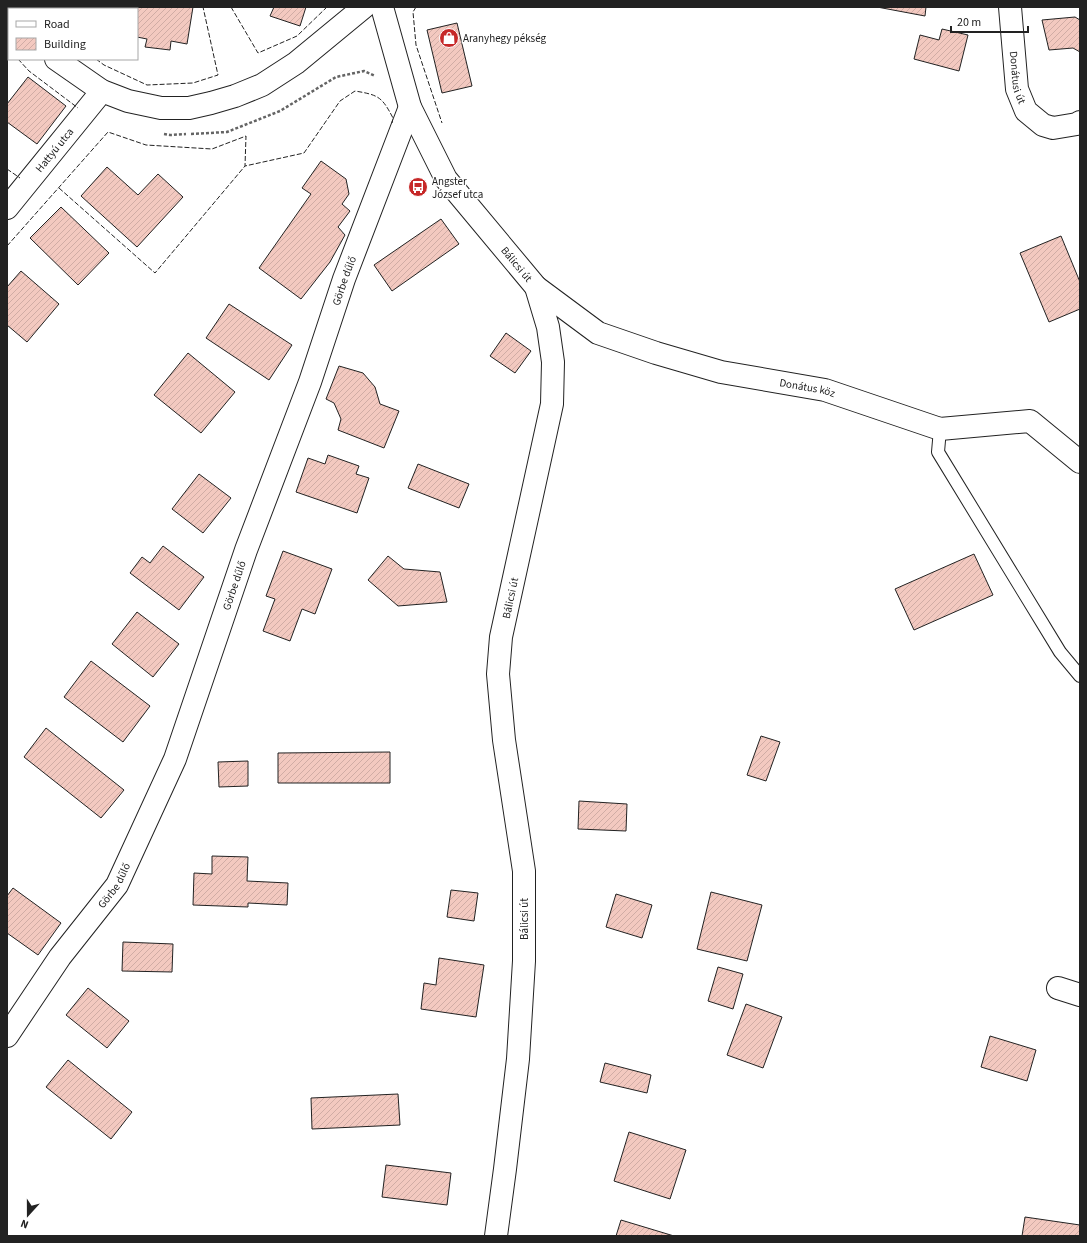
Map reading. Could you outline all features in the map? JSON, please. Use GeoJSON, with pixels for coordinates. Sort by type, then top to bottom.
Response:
{"type":"FeatureCollection","features":[{"type":"Feature","properties":{"kind":"street"},"geometry":{"type":"LineString","coordinates":[[57,60],[102,91],[128,101],[162,108],[189,108],[235,96],[262,85],[296,63],[364,7]]}},
{"type":"Feature","properties":{"kind":"street","name":"Bálicsi út"},"geometry":{"type":"LineString","coordinates":[[382,7],[410,107],[446,178],[536,287],[548,328],[553,362],[552,404],[501,637],[498,674],[504,740],[524,871],[524,961],[518,1059],[506,1169],[496,1236]]}},
{"type":"Feature","properties":{"kind":"street","name":"Donátusi út"},"geometry":{"type":"LineString","coordinates":[[1010,7],[1017,89],[1026,111],[1043,124],[1053,128],[1077,124],[1080,122]]}},
{"type":"Feature","properties":{"kind":"street","name":"Hattyú utca"},"geometry":{"type":"LineString","coordinates":[[7,208],[102,91]]}},
{"type":"Feature","properties":{"kind":"street","name":"Görbe dűlő"},"geometry":{"type":"LineString","coordinates":[[7,1036],[60,957],[117,885],[175,759],[246,550],[310,382],[344,280],[410,107]]}},
{"type":"Feature","properties":{"kind":"street","name":"Donátus köz"},"geometry":{"type":"LineString","coordinates":[[536,287],[598,333],[656,352],[720,372],[825,390],[940,429],[1030,421],[1080,462]]}},
{"type":"Feature","properties":{"kind":"street"},"geometry":{"type":"LineString","coordinates":[[1058,988],[1080,995]]}},
{"type":"Feature","properties":{"kind":"lane"},"geometry":{"type":"LineString","coordinates":[[940,429],[938,452],[1060,652],[1080,676]]}},
{"type":"Feature","properties":{"kind":"building"},"geometry":{"type":"Polygon","coordinates":[[[193,7],[187,44],[171,41],[170,50],[145,47],[147,39],[138,37],[138,8],[99,8],[193,7]]]}},
{"type":"Feature","properties":{"kind":"building"},"geometry":{"type":"Polygon","coordinates":[[[274,7],[306,7],[300,26],[270,16],[274,7]]]}},
{"type":"Feature","properties":{"kind":"building"},"geometry":{"type":"Polygon","coordinates":[[[877,7],[926,7],[925,16],[877,7]]]}},
{"type":"Feature","properties":{"kind":"building"},"geometry":{"type":"Polygon","coordinates":[[[1075,17],[1080,20],[1080,52],[1073,48],[1049,50],[1042,20],[1075,17]]]}},
{"type":"Feature","properties":{"kind":"building"},"geometry":{"type":"Polygon","coordinates":[[[457,23],[472,86],[442,93],[427,30],[457,23]]]}},
{"type":"Feature","properties":{"kind":"building"},"geometry":{"type":"Polygon","coordinates":[[[942,29],[968,35],[959,71],[914,59],[920,35],[939,40],[942,29]]]}},
{"type":"Feature","properties":{"kind":"building"},"geometry":{"type":"Polygon","coordinates":[[[28,77],[66,106],[37,144],[7,122],[7,104],[28,77]]]}},
{"type":"Feature","properties":{"kind":"building"},"geometry":{"type":"Polygon","coordinates":[[[321,161],[346,179],[349,194],[342,204],[350,211],[338,227],[345,235],[330,262],[301,299],[259,268],[311,194],[302,188],[321,161]]]}},
{"type":"Feature","properties":{"kind":"building"},"geometry":{"type":"Polygon","coordinates":[[[107,167],[138,195],[158,174],[183,197],[137,247],[81,196],[107,167]]]}},
{"type":"Feature","properties":{"kind":"building"},"geometry":{"type":"Polygon","coordinates":[[[61,207],[109,253],[78,285],[30,238],[61,207]]]}},
{"type":"Feature","properties":{"kind":"building"},"geometry":{"type":"Polygon","coordinates":[[[441,219],[459,244],[392,291],[374,265],[441,219]]]}},
{"type":"Feature","properties":{"kind":"building"},"geometry":{"type":"Polygon","coordinates":[[[1061,236],[1080,282],[1080,309],[1049,322],[1020,253],[1061,236]]]}},
{"type":"Feature","properties":{"kind":"building"},"geometry":{"type":"Polygon","coordinates":[[[21,271],[59,304],[27,342],[7,325],[7,287],[21,271]]]}},
{"type":"Feature","properties":{"kind":"building"},"geometry":{"type":"Polygon","coordinates":[[[229,304],[292,345],[269,380],[206,338],[229,304]]]}},
{"type":"Feature","properties":{"kind":"building"},"geometry":{"type":"Polygon","coordinates":[[[506,333],[531,351],[515,373],[490,356],[506,333]]]}},
{"type":"Feature","properties":{"kind":"building"},"geometry":{"type":"Polygon","coordinates":[[[188,353],[235,392],[201,433],[154,395],[188,353]]]}},
{"type":"Feature","properties":{"kind":"building"},"geometry":{"type":"Polygon","coordinates":[[[339,366],[363,373],[375,387],[380,404],[399,411],[384,448],[338,430],[341,419],[334,403],[326,399],[339,366]]]}},
{"type":"Feature","properties":{"kind":"building"},"geometry":{"type":"Polygon","coordinates":[[[328,455],[359,466],[356,474],[369,478],[357,513],[296,492],[308,458],[325,464],[328,455]]]}},
{"type":"Feature","properties":{"kind":"building"},"geometry":{"type":"Polygon","coordinates":[[[418,464],[469,484],[459,508],[408,488],[418,464]]]}},
{"type":"Feature","properties":{"kind":"building"},"geometry":{"type":"Polygon","coordinates":[[[199,474],[231,498],[203,533],[172,509],[199,474]]]}},
{"type":"Feature","properties":{"kind":"building"},"geometry":{"type":"Polygon","coordinates":[[[163,546],[204,577],[179,610],[130,573],[142,557],[150,563],[163,546]]]}},
{"type":"Feature","properties":{"kind":"building"},"geometry":{"type":"Polygon","coordinates":[[[283,551],[332,569],[315,614],[302,609],[290,641],[263,631],[275,599],[266,596],[283,551]]]}},
{"type":"Feature","properties":{"kind":"building"},"geometry":{"type":"Polygon","coordinates":[[[974,554],[993,595],[914,630],[895,589],[974,554]]]}},
{"type":"Feature","properties":{"kind":"building"},"geometry":{"type":"Polygon","coordinates":[[[388,556],[404,569],[440,572],[447,602],[398,606],[368,580],[388,556]]]}},
{"type":"Feature","properties":{"kind":"building"},"geometry":{"type":"Polygon","coordinates":[[[137,612],[179,644],[153,677],[112,644],[137,612]]]}},
{"type":"Feature","properties":{"kind":"building"},"geometry":{"type":"Polygon","coordinates":[[[91,661],[150,706],[123,742],[64,697],[91,661]]]}},
{"type":"Feature","properties":{"kind":"building"},"geometry":{"type":"Polygon","coordinates":[[[46,728],[124,790],[101,818],[24,757],[46,728]]]}},
{"type":"Feature","properties":{"kind":"building"},"geometry":{"type":"Polygon","coordinates":[[[761,736],[780,742],[766,781],[747,775],[761,736]]]}},
{"type":"Feature","properties":{"kind":"building"},"geometry":{"type":"Polygon","coordinates":[[[390,752],[390,783],[278,783],[278,753],[390,752]]]}},
{"type":"Feature","properties":{"kind":"building"},"geometry":{"type":"Polygon","coordinates":[[[248,761],[248,786],[219,787],[218,762],[248,761]]]}},
{"type":"Feature","properties":{"kind":"building"},"geometry":{"type":"Polygon","coordinates":[[[579,801],[627,804],[626,831],[578,829],[579,801]]]}},
{"type":"Feature","properties":{"kind":"building"},"geometry":{"type":"Polygon","coordinates":[[[212,856],[248,857],[247,881],[288,883],[287,905],[248,903],[248,907],[193,905],[194,873],[212,874],[212,856]]]}},
{"type":"Feature","properties":{"kind":"building"},"geometry":{"type":"Polygon","coordinates":[[[13,888],[61,923],[38,955],[7,933],[7,896],[13,888]]]}},
{"type":"Feature","properties":{"kind":"building"},"geometry":{"type":"Polygon","coordinates":[[[451,890],[478,893],[474,921],[447,917],[451,890]]]}},
{"type":"Feature","properties":{"kind":"building"},"geometry":{"type":"Polygon","coordinates":[[[711,892],[762,905],[747,961],[697,949],[711,892]]]}},
{"type":"Feature","properties":{"kind":"building"},"geometry":{"type":"Polygon","coordinates":[[[616,894],[652,905],[642,938],[606,927],[616,894]]]}},
{"type":"Feature","properties":{"kind":"building"},"geometry":{"type":"Polygon","coordinates":[[[123,942],[173,944],[172,972],[122,971],[123,942]]]}},
{"type":"Feature","properties":{"kind":"building"},"geometry":{"type":"Polygon","coordinates":[[[439,958],[484,965],[476,1017],[421,1009],[424,983],[436,985],[439,958]]]}},
{"type":"Feature","properties":{"kind":"building"},"geometry":{"type":"Polygon","coordinates":[[[718,967],[743,974],[733,1009],[708,1001],[718,967]]]}},
{"type":"Feature","properties":{"kind":"building"},"geometry":{"type":"Polygon","coordinates":[[[88,988],[129,1021],[107,1048],[66,1015],[88,988]]]}},
{"type":"Feature","properties":{"kind":"building"},"geometry":{"type":"Polygon","coordinates":[[[746,1004],[782,1017],[763,1068],[727,1055],[746,1004]]]}},
{"type":"Feature","properties":{"kind":"building"},"geometry":{"type":"Polygon","coordinates":[[[990,1036],[1036,1050],[1027,1081],[981,1067],[990,1036]]]}},
{"type":"Feature","properties":{"kind":"building"},"geometry":{"type":"Polygon","coordinates":[[[68,1060],[132,1112],[111,1139],[46,1087],[68,1060]]]}},
{"type":"Feature","properties":{"kind":"building"},"geometry":{"type":"Polygon","coordinates":[[[605,1063],[651,1075],[647,1093],[600,1082],[605,1063]]]}},
{"type":"Feature","properties":{"kind":"building"},"geometry":{"type":"Polygon","coordinates":[[[398,1094],[400,1125],[312,1129],[311,1098],[398,1094]]]}},
{"type":"Feature","properties":{"kind":"building"},"geometry":{"type":"Polygon","coordinates":[[[629,1132],[686,1150],[670,1199],[614,1181],[629,1132]]]}},
{"type":"Feature","properties":{"kind":"building"},"geometry":{"type":"Polygon","coordinates":[[[386,1165],[451,1173],[447,1205],[382,1197],[386,1165]]]}},
{"type":"Feature","properties":{"kind":"building"},"geometry":{"type":"Polygon","coordinates":[[[1025,1217],[1080,1225],[1080,1236],[1022,1236],[1025,1217]]]}},
{"type":"Feature","properties":{"kind":"building"},"geometry":{"type":"Polygon","coordinates":[[[621,1220],[674,1236],[616,1236],[621,1220]]]}},
{"type":"Feature","properties":{"kind":"fence"},"geometry":{"type":"LineString","coordinates":[[97,60],[104,65],[147,85],[193,83],[218,75],[203,7]]}},
{"type":"Feature","properties":{"kind":"fence"},"geometry":{"type":"LineString","coordinates":[[231,7],[258,53],[297,36],[327,7]]}},
{"type":"Feature","properties":{"kind":"fence"},"geometry":{"type":"LineString","coordinates":[[416,7],[413,12],[416,45],[442,123]]}},
{"type":"Feature","properties":{"kind":"fence"},"geometry":{"type":"LineString","coordinates":[[19,60],[29,71],[78,108]]}},
{"type":"Feature","properties":{"kind":"fence"},"geometry":{"type":"LineString","coordinates":[[7,246],[108,132],[146,145],[212,149],[246,136],[245,166],[304,153],[340,101],[355,91],[370,94],[379,98],[386,105],[393,118],[392,123]]}},
{"type":"Feature","properties":{"kind":"fence"},"geometry":{"type":"LineString","coordinates":[[59,188],[155,273],[245,166]]}},
{"type":"Feature","properties":{"kind":"fence"},"geometry":{"type":"LineString","coordinates":[[7,169],[20,178]]}},
{"type":"Feature","properties":{"kind":"place","name":"Aranyhegy pékség"},"geometry":{"type":"Point","coordinates":[449,38]}},
{"type":"Feature","properties":{"kind":"place","name":"Angster József utca"},"geometry":{"type":"Point","coordinates":[418,187]}}]}
